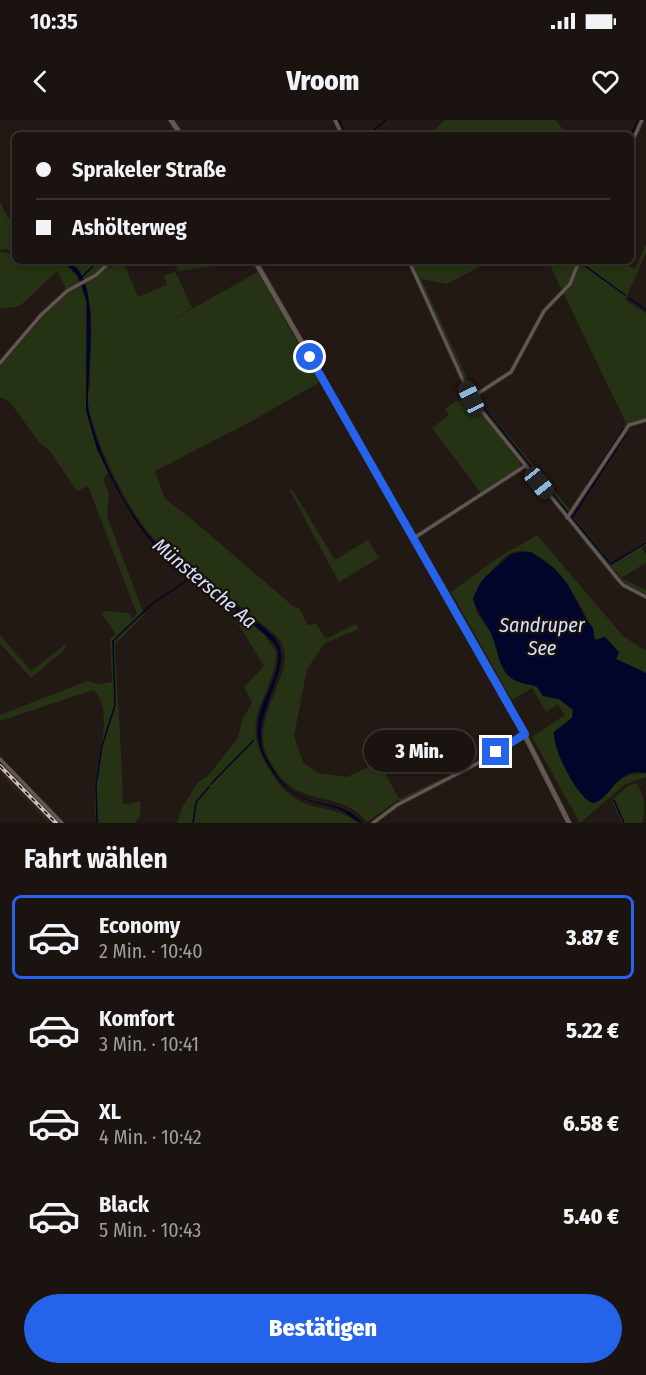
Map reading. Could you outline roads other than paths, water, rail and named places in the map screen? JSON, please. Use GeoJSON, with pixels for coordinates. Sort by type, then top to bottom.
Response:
{"type":"FeatureCollection","features":[{"type":"Feature","properties":{"kind":"main road"},"geometry":{"type":"LineString","coordinates":[[257,264],[525,734],[569,823]]}},
{"type":"Feature","properties":{"kind":"street"},"geometry":{"type":"LineString","coordinates":[[634,138],[642,120]]}},
{"type":"Feature","properties":{"kind":"street"},"geometry":{"type":"LineString","coordinates":[[0,363],[38,318],[107,264]]}},
{"type":"Feature","properties":{"kind":"street"},"geometry":{"type":"LineString","coordinates":[[410,264],[471,398],[623,585],[646,597]]}},
{"type":"Feature","properties":{"kind":"street"},"geometry":{"type":"LineString","coordinates":[[471,398],[511,372],[544,311],[570,284],[578,264]]}},
{"type":"Feature","properties":{"kind":"street"},"geometry":{"type":"LineString","coordinates":[[567,518],[629,424],[646,420]]}},
{"type":"Feature","properties":{"kind":"street"},"geometry":{"type":"LineString","coordinates":[[414,537],[525,466]]}},
{"type":"Feature","properties":{"kind":"street"},"geometry":{"type":"LineString","coordinates":[[373,823],[397,805],[482,760],[525,734]]}},
{"type":"Feature","properties":{"kind":"street"},"geometry":{"type":"LineString","coordinates":[[0,759],[62,823]]}},
{"type":"Feature","properties":{"kind":"water","name":"Münstersche Aa"},"geometry":{"type":"Polygon","coordinates":[[[67,264],[77,268],[85,282],[91,325],[89,409],[97,440],[108,468],[133,513],[152,539],[184,567],[265,628],[276,640],[281,652],[280,665],[265,711],[261,742],[266,757],[277,775],[296,794],[281,783],[274,774],[259,745],[260,713],[276,671],[278,658],[276,645],[219,594],[153,544],[136,522],[115,486],[97,449],[86,410],[87,303],[78,276],[67,264]]]}},
{"type":"Feature","properties":{"kind":"water","name":"Sandruper See"},"geometry":{"type":"Polygon","coordinates":[[[531,552],[554,568],[567,583],[593,628],[595,640],[605,637],[619,652],[616,659],[646,673],[646,773],[635,772],[626,776],[616,783],[604,797],[594,803],[588,800],[574,784],[554,739],[554,732],[572,718],[573,710],[559,699],[543,696],[537,687],[509,676],[502,665],[491,633],[473,599],[482,580],[509,556],[515,553],[531,552]]]}},
{"type":"Feature","properties":{"kind":"water"},"geometry":{"type":"Polygon","coordinates":[[[296,794],[350,812],[363,823],[340,809],[304,799],[296,794]]]}},
{"type":"Feature","properties":{"kind":"waterway"},"geometry":{"type":"LineString","coordinates":[[339,120],[345,132]]}},
{"type":"Feature","properties":{"kind":"waterway"},"geometry":{"type":"LineString","coordinates":[[372,132],[386,120]]}},
{"type":"Feature","properties":{"kind":"waterway"},"geometry":{"type":"LineString","coordinates":[[632,132],[638,120]]}},
{"type":"Feature","properties":{"kind":"waterway"},"geometry":{"type":"LineString","coordinates":[[82,277],[95,264]]}},
{"type":"Feature","properties":{"kind":"waterway"},"geometry":{"type":"LineString","coordinates":[[582,264],[625,295]]}},
{"type":"Feature","properties":{"kind":"waterway"},"geometry":{"type":"LineString","coordinates":[[629,298],[646,310]]}},
{"type":"Feature","properties":{"kind":"waterway"},"geometry":{"type":"LineString","coordinates":[[477,399],[568,513]]}},
{"type":"Feature","properties":{"kind":"waterway"},"geometry":{"type":"LineString","coordinates":[[587,485],[624,428]]}},
{"type":"Feature","properties":{"kind":"waterway"},"geometry":{"type":"LineString","coordinates":[[627,432],[572,518],[611,564],[646,543]]}},
{"type":"Feature","properties":{"kind":"waterway","name":"Münstersche Aa"},"geometry":{"type":"LineString","coordinates":[[97,823],[96,785],[102,746],[115,705],[113,641],[153,603],[195,575]]}},
{"type":"Feature","properties":{"kind":"waterway"},"geometry":{"type":"LineString","coordinates":[[211,784],[253,741]]}},
{"type":"Feature","properties":{"kind":"waterway"},"geometry":{"type":"LineString","coordinates":[[193,823],[196,802],[209,787]]}},
{"type":"Feature","properties":{"kind":"waterway"},"geometry":{"type":"LineString","coordinates":[[614,800],[624,823]]}},
{"type":"Feature","properties":{"kind":"railway"},"geometry":{"type":"LineString","coordinates":[[0,766],[56,823]]}}]}
